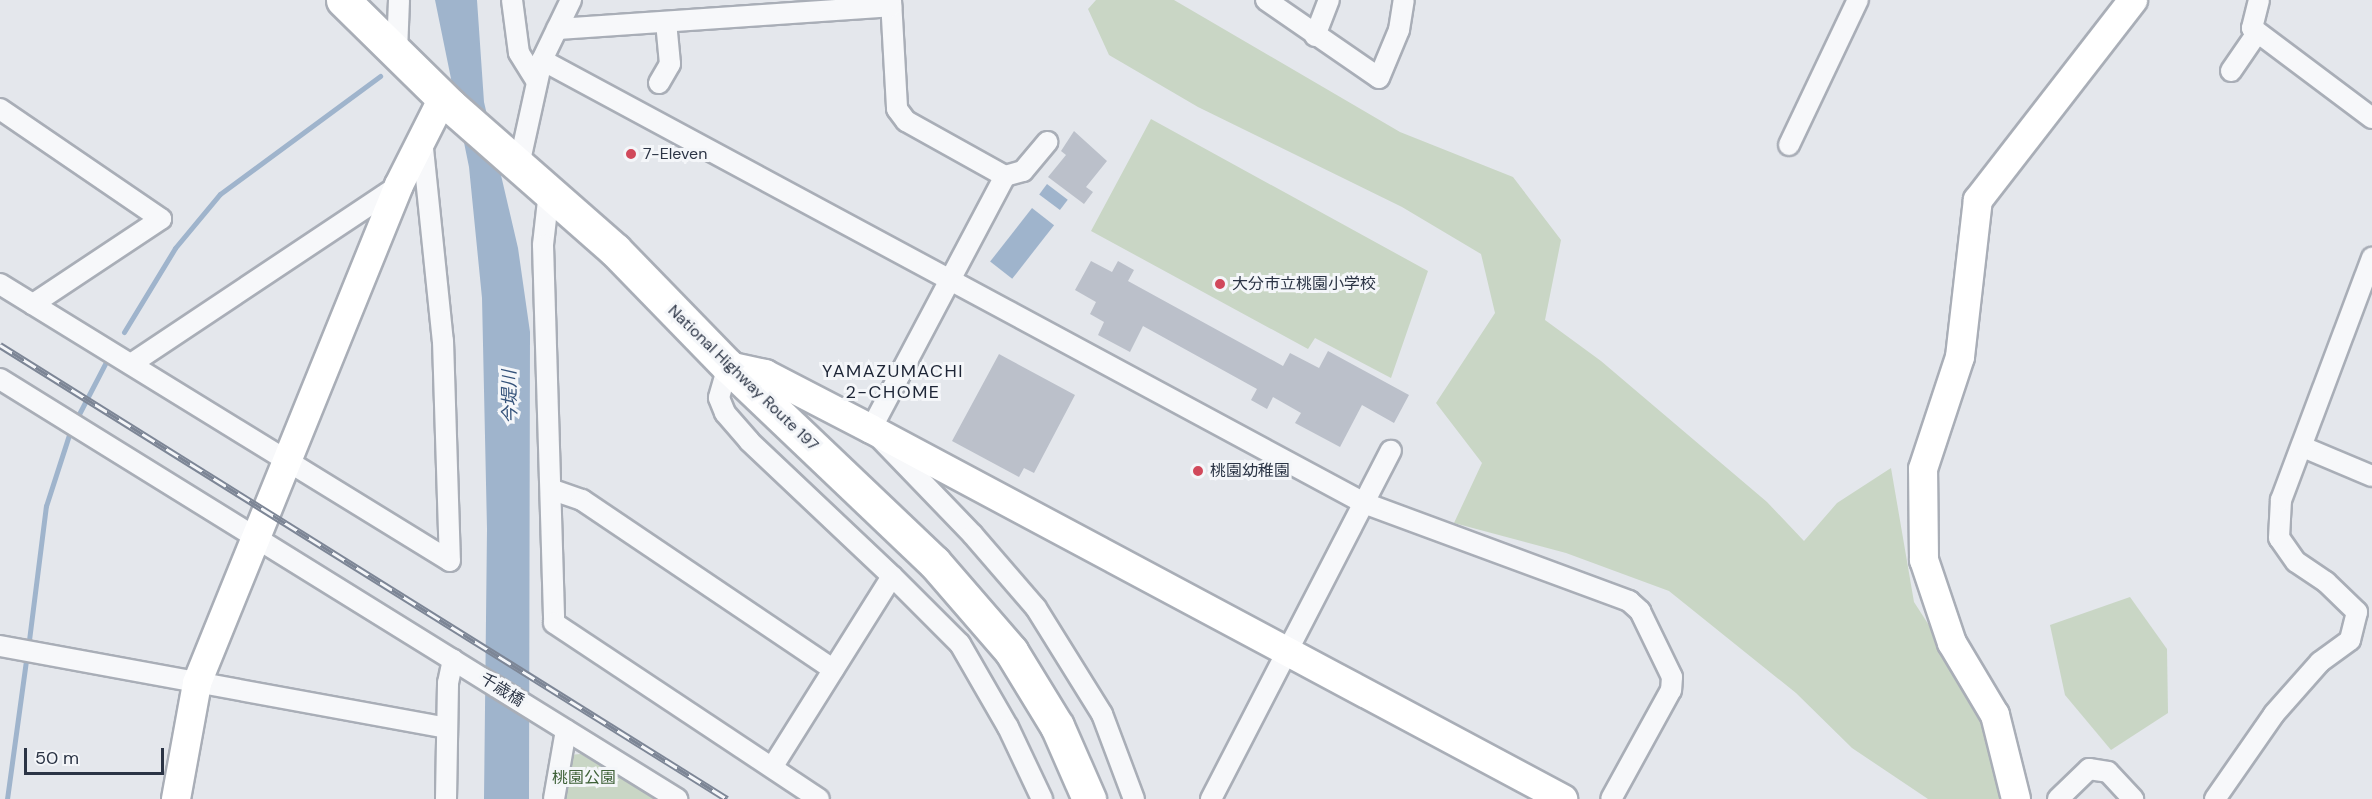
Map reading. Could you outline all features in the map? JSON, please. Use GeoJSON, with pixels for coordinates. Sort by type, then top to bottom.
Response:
{"type":"FeatureCollection","features":[{"type":"Feature","properties":{"kind":"highway","name":"National Highway Route 197"},"geometry":{"type":"LineString","coordinates":[[343,0],[447,102],[615,250],[728,366],[934,562],[984,617],[1011,651],[1057,726],[1089,799]]}},
{"type":"Feature","properties":{"kind":"street"},"geometry":{"type":"LineString","coordinates":[[397,52],[399,0]]}},
{"type":"Feature","properties":{"kind":"street"},"geometry":{"type":"LineString","coordinates":[[512,0],[519,53],[536,80]]}},
{"type":"Feature","properties":{"kind":"street"},"geometry":{"type":"LineString","coordinates":[[514,161],[542,60],[571,0]]}},
{"type":"Feature","properties":{"kind":"street"},"geometry":{"type":"LineString","coordinates":[[1266,0],[1379,78],[1399,30],[1404,0]]}},
{"type":"Feature","properties":{"kind":"street"},"geometry":{"type":"LineString","coordinates":[[1315,36],[1329,0]]}},
{"type":"Feature","properties":{"kind":"street"},"geometry":{"type":"LineString","coordinates":[[1789,145],[1858,0]]}},
{"type":"Feature","properties":{"kind":"street"},"geometry":{"type":"LineString","coordinates":[[2016,799],[1995,715],[1952,643],[1924,560],[1923,469],[1960,357],[1978,200],[2133,0]]}},
{"type":"Feature","properties":{"kind":"street"},"geometry":{"type":"LineString","coordinates":[[2259,0],[2252,18],[2252,28],[2372,118]]}},
{"type":"Feature","properties":{"kind":"street"},"geometry":{"type":"LineString","coordinates":[[557,29],[891,3],[897,109],[906,121],[1005,176],[1023,171],[1047,142]]}},
{"type":"Feature","properties":{"kind":"street"},"geometry":{"type":"LineString","coordinates":[[659,82],[670,64],[666,22]]}},
{"type":"Feature","properties":{"kind":"street"},"geometry":{"type":"LineString","coordinates":[[2231,71],[2258,33]]}},
{"type":"Feature","properties":{"kind":"street"},"geometry":{"type":"LineString","coordinates":[[542,60],[950,277],[1364,503],[1629,601],[1640,611],[1672,677],[1671,690],[1611,799]]}},
{"type":"Feature","properties":{"kind":"street"},"geometry":{"type":"LineString","coordinates":[[176,799],[198,683],[256,536],[290,462],[399,185],[422,136],[447,102]]}},
{"type":"Feature","properties":{"kind":"street"},"geometry":{"type":"LineString","coordinates":[[0,109],[161,219],[33,304]]}},
{"type":"Feature","properties":{"kind":"street"},"geometry":{"type":"LineString","coordinates":[[0,284],[450,561],[444,352],[422,136]]}},
{"type":"Feature","properties":{"kind":"street"},"geometry":{"type":"LineString","coordinates":[[871,429],[1005,176]]}},
{"type":"Feature","properties":{"kind":"street"},"geometry":{"type":"LineString","coordinates":[[131,364],[399,185]]}},
{"type":"Feature","properties":{"kind":"street"},"geometry":{"type":"LineString","coordinates":[[549,192],[543,245],[553,490],[554,623],[773,766],[819,799]]}},
{"type":"Feature","properties":{"kind":"street"},"geometry":{"type":"LineString","coordinates":[[2215,799],[2274,714],[2320,663],[2350,640],[2357,612],[2326,582],[2296,562],[2278,538],[2281,500],[2303,447],[2372,258]]}},
{"type":"Feature","properties":{"kind":"street"},"geometry":{"type":"LineString","coordinates":[[1042,799],[1008,727],[960,644],[892,576],[749,441],[725,413],[720,398],[728,366],[765,374],[1563,799]]}},
{"type":"Feature","properties":{"kind":"street","name":"千歳橋"},"geometry":{"type":"LineString","coordinates":[[4,387],[256,536],[676,799]]}},
{"type":"Feature","properties":{"kind":"street"},"geometry":{"type":"LineString","coordinates":[[871,429],[973,535],[1035,608],[1102,714],[1134,799]]}},
{"type":"Feature","properties":{"kind":"street"},"geometry":{"type":"LineString","coordinates":[[2303,447],[2372,476]]}},
{"type":"Feature","properties":{"kind":"street"},"geometry":{"type":"LineString","coordinates":[[1211,799],[1391,451]]}},
{"type":"Feature","properties":{"kind":"street"},"geometry":{"type":"LineString","coordinates":[[553,490],[582,500],[833,669]]}},
{"type":"Feature","properties":{"kind":"street"},"geometry":{"type":"LineString","coordinates":[[773,766],[892,576]]}},
{"type":"Feature","properties":{"kind":"street"},"geometry":{"type":"LineString","coordinates":[[0,646],[447,728]]}},
{"type":"Feature","properties":{"kind":"street"},"geometry":{"type":"LineString","coordinates":[[447,799],[447,728],[461,664]]}},
{"type":"Feature","properties":{"kind":"street"},"geometry":{"type":"LineString","coordinates":[[554,799],[566,730]]}},
{"type":"Feature","properties":{"kind":"street"},"geometry":{"type":"LineString","coordinates":[[2058,799],[2089,769],[2108,772],[2133,799]]}},
{"type":"Feature","properties":{"kind":"green space"},"geometry":{"type":"Polygon","coordinates":[[[1096,0],[1174,0],[1400,132],[1513,177],[1561,240],[1545,320],[1601,361],[1767,502],[1804,541],[1837,503],[1891,468],[1914,602],[1970,689],[2004,761],[2009,799],[1928,799],[1852,748],[1796,693],[1669,591],[1566,553],[1454,523],[1482,463],[1436,403],[1495,313],[1481,254],[1402,207],[1198,107],[1109,55],[1088,9],[1096,0]]]}},
{"type":"Feature","properties":{"kind":"green space"},"geometry":{"type":"Polygon","coordinates":[[[1151,119],[1428,271],[1391,378],[1315,338],[1308,349],[1091,231],[1151,119]]]}},
{"type":"Feature","properties":{"kind":"green space"},"geometry":{"type":"Polygon","coordinates":[[[2130,597],[2167,649],[2168,713],[2111,750],[2065,695],[2050,625],[2130,597]]]}},
{"type":"Feature","properties":{"kind":"green space","name":"桃園公園"},"geometry":{"type":"Polygon","coordinates":[[[581,754],[655,799],[561,799],[568,755],[581,754]]]}},
{"type":"Feature","properties":{"kind":"water","name":"今堤川"},"geometry":{"type":"Polygon","coordinates":[[[435,0],[477,0],[484,102],[518,248],[530,332],[529,799],[484,799],[487,529],[482,298],[469,167],[435,0]]]}},
{"type":"Feature","properties":{"kind":"water"},"geometry":{"type":"Polygon","coordinates":[[[1047,184],[1068,200],[1060,210],[1039,194],[1047,184]]]}},
{"type":"Feature","properties":{"kind":"water"},"geometry":{"type":"Polygon","coordinates":[[[1032,208],[1054,225],[1012,279],[990,262],[1032,208]]]}},
{"type":"Feature","properties":{"kind":"building"},"geometry":{"type":"Polygon","coordinates":[[[1074,131],[1107,161],[1086,187],[1093,192],[1084,204],[1048,177],[1066,155],[1061,151],[1074,131]]]}},
{"type":"Feature","properties":{"kind":"building"},"geometry":{"type":"Polygon","coordinates":[[[1091,261],[1112,272],[1118,261],[1134,270],[1128,281],[1283,366],[1290,353],[1319,368],[1328,351],[1409,395],[1394,423],[1362,405],[1340,447],[1295,423],[1301,413],[1273,397],[1267,409],[1251,400],[1257,389],[1143,326],[1130,352],[1098,335],[1104,322],[1090,314],[1096,302],[1075,290],[1091,261]]]}},
{"type":"Feature","properties":{"kind":"building"},"geometry":{"type":"Polygon","coordinates":[[[999,354],[1075,395],[1034,473],[1024,468],[1019,477],[952,441],[999,354]]]}},
{"type":"Feature","properties":{"kind":"waterway"},"geometry":{"type":"LineString","coordinates":[[124,332],[175,248],[220,194],[380,76]]}},
{"type":"Feature","properties":{"kind":"waterway"},"geometry":{"type":"LineString","coordinates":[[79,414],[106,362]]}},
{"type":"Feature","properties":{"kind":"waterway"},"geometry":{"type":"LineString","coordinates":[[29,640],[46,506],[69,435]]}},
{"type":"Feature","properties":{"kind":"waterway"},"geometry":{"type":"LineString","coordinates":[[7,799],[26,661]]}},
{"type":"Feature","properties":{"kind":"railway"},"geometry":{"type":"LineString","coordinates":[[0,345],[727,799]]}},
{"type":"Feature","properties":{"kind":"place","name":"7-Eleven"},"geometry":{"type":"Point","coordinates":[631,154]}},
{"type":"Feature","properties":{"kind":"place","name":"大分市立桃園小学校"},"geometry":{"type":"Point","coordinates":[1220,284]}},
{"type":"Feature","properties":{"kind":"place","name":"桃園幼稚園"},"geometry":{"type":"Point","coordinates":[1198,471]}},
{"type":"Feature","properties":{"kind":"district","name":"YAMAZUMACHI 2-CHOME"},"geometry":{"type":"Point","coordinates":[893,382]}}]}
